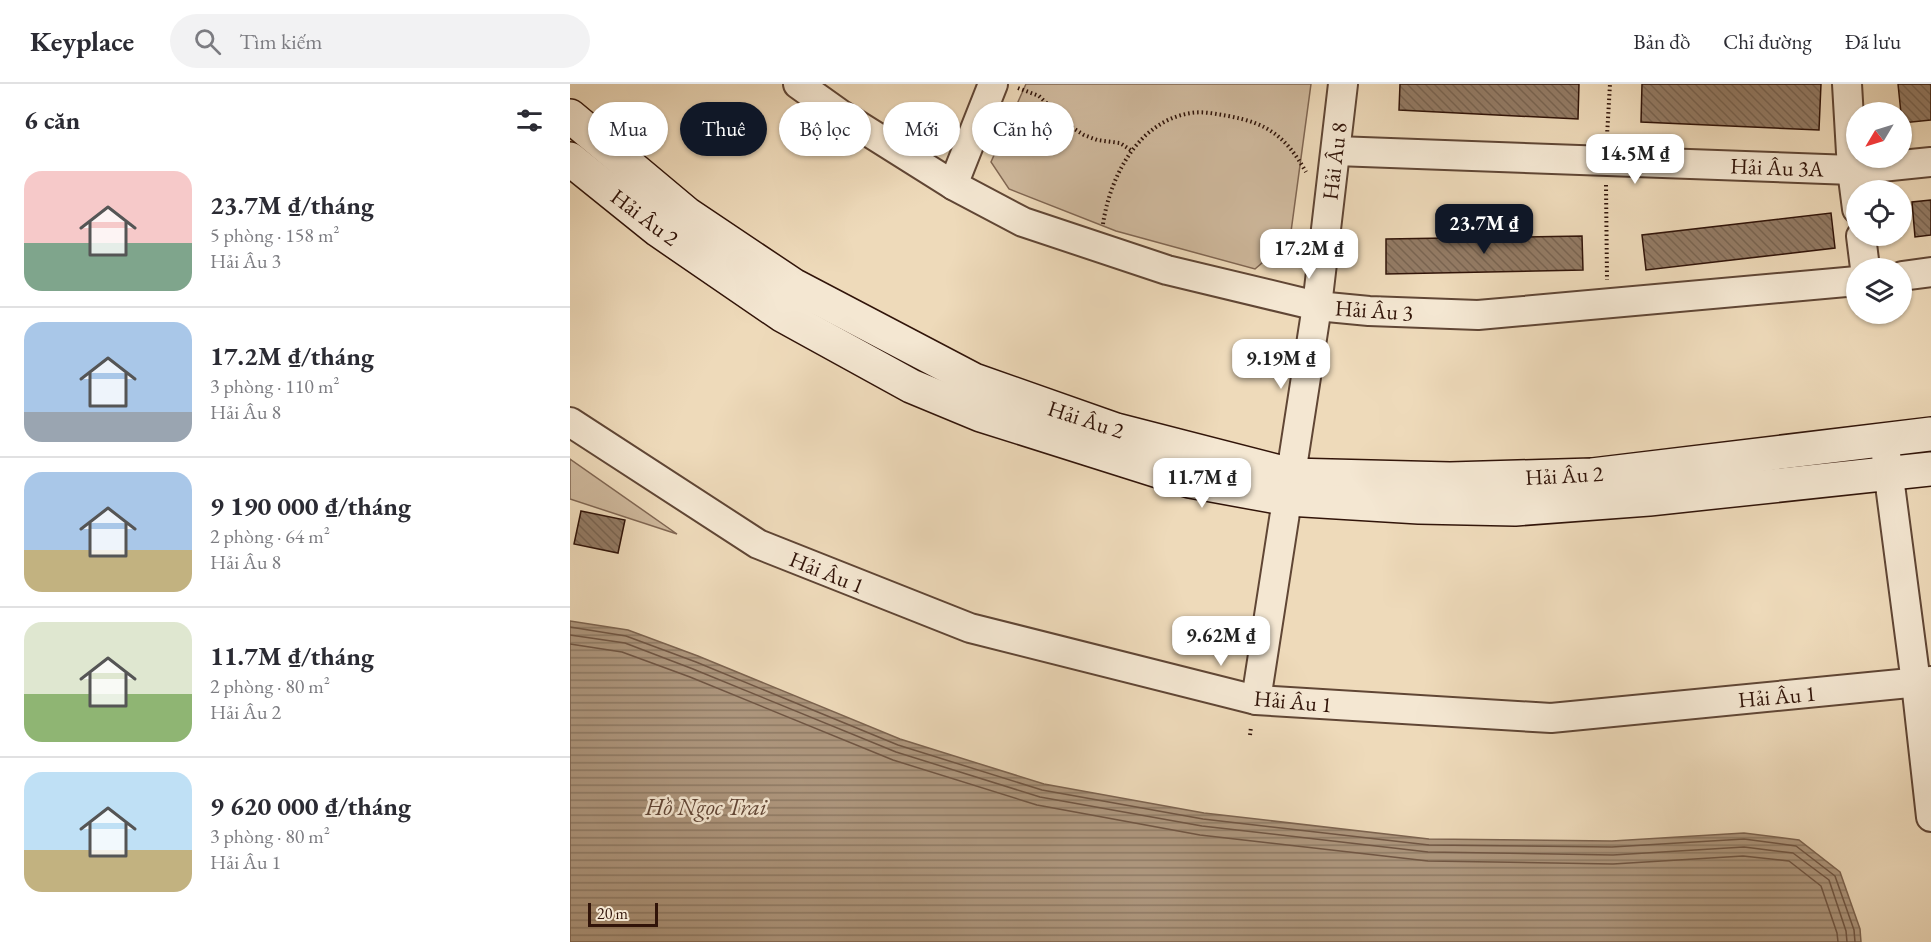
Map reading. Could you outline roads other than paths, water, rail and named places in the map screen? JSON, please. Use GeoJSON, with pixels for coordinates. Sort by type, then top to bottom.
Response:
{"type":"FeatureCollection","features":[{"type":"Feature","properties":{"kind":"street","name":"Hải Âu 3"},"geometry":{"type":"LineString","coordinates":[[798,84],[840,114],[953,185],[1023,222],[1167,270],[1317,306],[1369,311],[1478,315],[1846,281]]}},
{"type":"Feature","properties":{"kind":"street","name":"Hải Âu 8"},"geometry":{"type":"LineString","coordinates":[[1254,713],[1317,306],[1343,84]]}},
{"type":"Feature","properties":{"kind":"street"},"geometry":{"type":"LineString","coordinates":[[1847,84],[1853,180]]}},
{"type":"Feature","properties":{"kind":"street"},"geometry":{"type":"LineString","coordinates":[[953,185],[1004,85]]}},
{"type":"Feature","properties":{"kind":"street","name":"Hải Âu 2"},"geometry":{"type":"LineString","coordinates":[[570,116],[687,214],[793,285],[974,380],[1289,487],[1592,475],[1931,434]]}},
{"type":"Feature","properties":{"kind":"street","name":"Hải Âu 3A"},"geometry":{"type":"LineString","coordinates":[[1336,151],[1852,170],[1931,162]]}},
{"type":"Feature","properties":{"kind":"street","name":"Hải Âu 2"},"geometry":{"type":"LineString","coordinates":[[570,159],[658,230],[782,315],[911,386],[981,415],[1190,481],[1289,487],[1419,507],[1515,509],[1660,497],[1931,469]]}},
{"type":"Feature","properties":{"kind":"street"},"geometry":{"type":"LineString","coordinates":[[1912,275],[1931,272]]}},
{"type":"Feature","properties":{"kind":"street","name":"Hải Âu 1"},"geometry":{"type":"LineString","coordinates":[[570,422],[758,544],[970,628],[1254,713],[1551,718],[1924,682]]}},
{"type":"Feature","properties":{"kind":"street"},"geometry":{"type":"LineString","coordinates":[[1884,439],[1924,682],[1931,816]]}},
{"type":"Feature","properties":{"kind":"water","name":"Hồ Ngọc Trai"},"geometry":{"type":"Polygon","coordinates":[[[570,621],[628,630],[698,656],[900,739],[1044,784],[1204,813],[1429,839],[1612,841],[1744,833],[1799,840],[1840,872],[1860,929],[1861,942],[570,942],[570,621]]]}}]}
